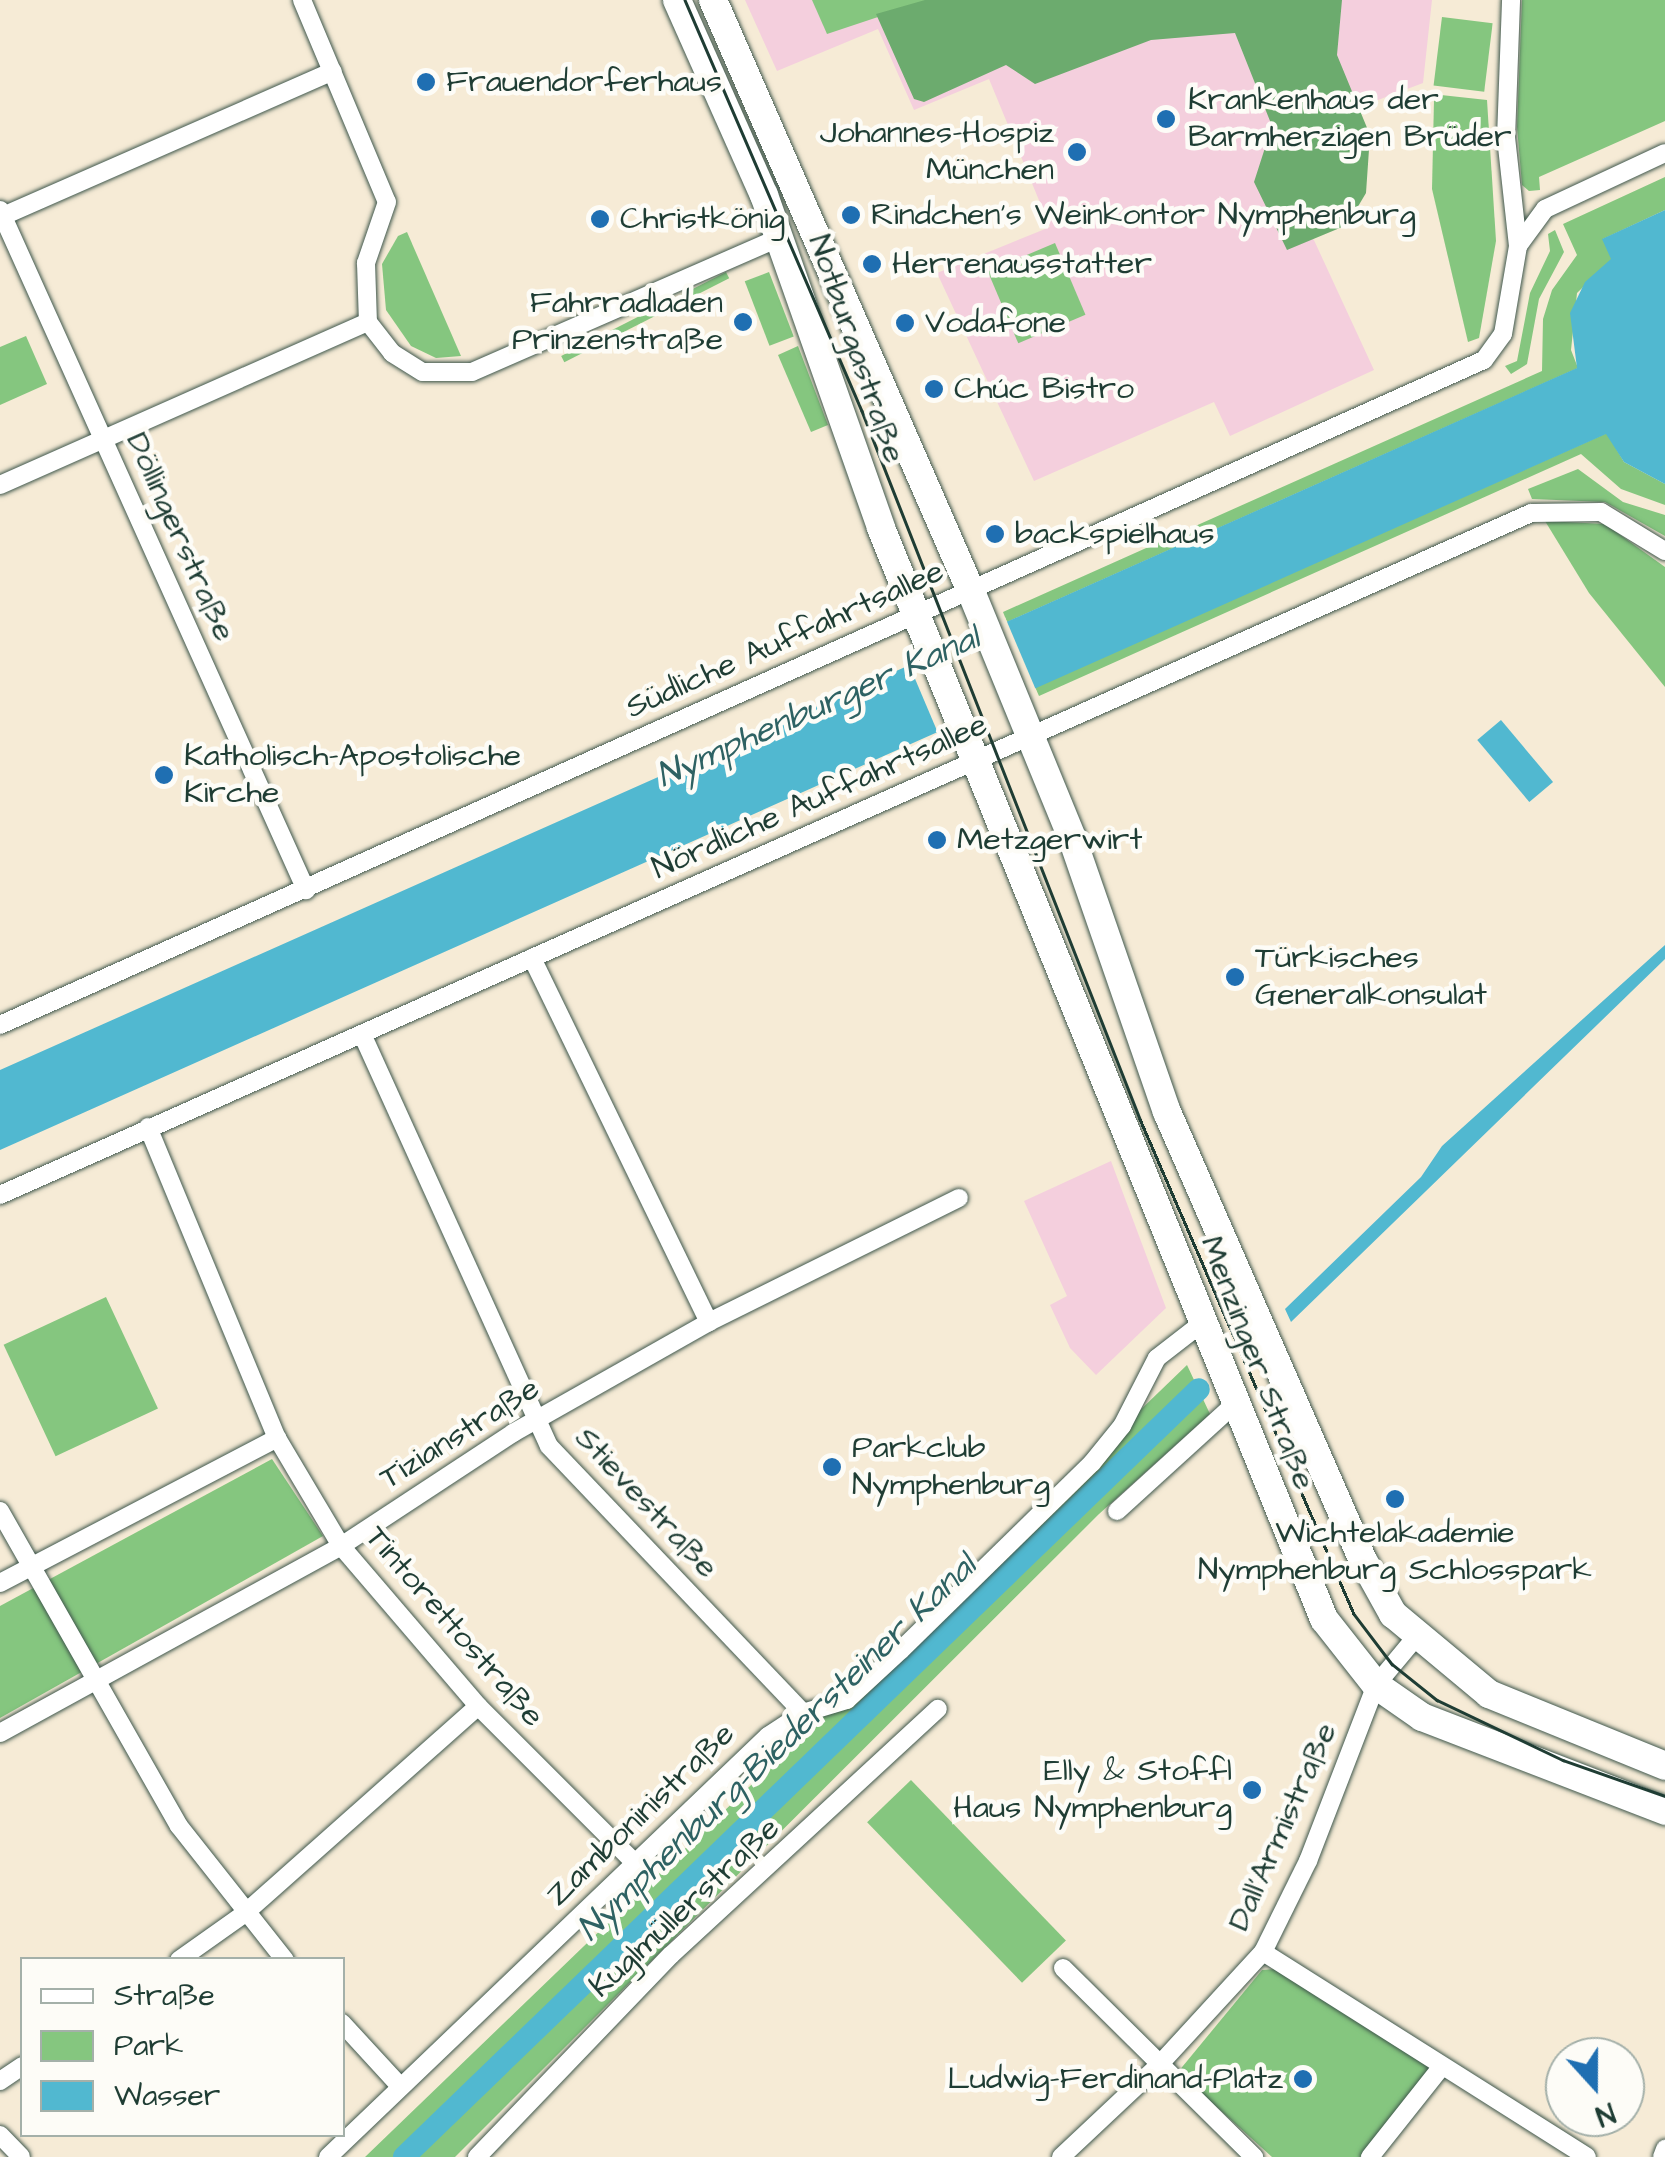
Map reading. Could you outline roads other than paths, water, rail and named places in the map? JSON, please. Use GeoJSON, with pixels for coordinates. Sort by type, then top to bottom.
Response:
{"type":"FeatureCollection","features":[{"type":"Feature","properties":{"kind":"main road","name":"Notburgastraße"},"geometry":{"type":"LineString","coordinates":[[678,0],[781,237],[929,644]]}},
{"type":"Feature","properties":{"kind":"main road","name":"Notburgastraße"},"geometry":{"type":"LineString","coordinates":[[712,0],[983,620]]}},
{"type":"Feature","properties":{"kind":"main road","name":"Menzinger Straße"},"geometry":{"type":"LineString","coordinates":[[983,620],[1030,736],[1167,1112],[1243,1297],[1364,1562],[1393,1614],[1489,1694],[1665,1766]]}},
{"type":"Feature","properties":{"kind":"main road","name":"Menzinger Straße"},"geometry":{"type":"LineString","coordinates":[[929,644],[1239,1400],[1274,1507],[1336,1642],[1376,1685],[1422,1717],[1665,1811]]}},
{"type":"Feature","properties":{"kind":"street"},"geometry":{"type":"LineString","coordinates":[[302,0],[387,202],[366,263],[368,322],[408,364],[458,375],[781,237]]}},
{"type":"Feature","properties":{"kind":"street"},"geometry":{"type":"LineString","coordinates":[[1511,0],[1506,138],[1518,246]]}},
{"type":"Feature","properties":{"kind":"street"},"geometry":{"type":"LineString","coordinates":[[2,213],[333,71]]}},
{"type":"Feature","properties":{"kind":"street"},"geometry":{"type":"LineString","coordinates":[[1518,246],[1546,208],[1665,152]]}},
{"type":"Feature","properties":{"kind":"street","name":"Döllingerstraße"},"geometry":{"type":"LineString","coordinates":[[2,213],[306,890]]}},
{"type":"Feature","properties":{"kind":"street","name":"Südliche Auffahrtsallee"},"geometry":{"type":"LineString","coordinates":[[0,1024],[1484,360],[1503,334],[1518,246]]}},
{"type":"Feature","properties":{"kind":"street"},"geometry":{"type":"LineString","coordinates":[[0,485],[368,322]]}},
{"type":"Feature","properties":{"kind":"street","name":"Nördliche Auffahrtsallee"},"geometry":{"type":"LineString","coordinates":[[0,1195],[1531,513],[1601,512],[1665,551]]}},
{"type":"Feature","properties":{"kind":"street"},"geometry":{"type":"LineString","coordinates":[[532,958],[709,1322]]}},
{"type":"Feature","properties":{"kind":"street","name":"Stievestraße"},"geometry":{"type":"LineString","coordinates":[[362,1034],[536,1420],[568,1472],[803,1713]]}},
{"type":"Feature","properties":{"kind":"street","name":"Tintorettostraße"},"geometry":{"type":"LineString","coordinates":[[148,1128],[276,1438],[340,1546],[478,1706],[635,1863]]}},
{"type":"Feature","properties":{"kind":"street","name":"Tizianstraße"},"geometry":{"type":"LineString","coordinates":[[0,1733],[94,1686],[340,1546],[536,1420],[709,1322],[959,1198]]}},
{"type":"Feature","properties":{"kind":"street","name":"Zamboninistraße"},"geometry":{"type":"LineString","coordinates":[[328,2157],[768,1736],[803,1713],[847,1700],[915,1637],[1092,1463],[1122,1426],[1156,1358],[1206,1320]]}},
{"type":"Feature","properties":{"kind":"street"},"geometry":{"type":"LineString","coordinates":[[1117,1511],[1239,1400]]}},
{"type":"Feature","properties":{"kind":"street"},"geometry":{"type":"LineString","coordinates":[[0,1583],[276,1438]]}},
{"type":"Feature","properties":{"kind":"street"},"geometry":{"type":"LineString","coordinates":[[0,1511],[94,1686],[178,1826],[244,1914],[282,1957]]}},
{"type":"Feature","properties":{"kind":"street","name":"Dall'Armistraße"},"geometry":{"type":"LineString","coordinates":[[1061,2157],[1159,2065],[1263,1952],[1308,1861],[1376,1685],[1416,1637]]}},
{"type":"Feature","properties":{"kind":"street"},"geometry":{"type":"LineString","coordinates":[[183,1957],[244,1914],[478,1706]]}},
{"type":"Feature","properties":{"kind":"street","name":"Kuglmüllerstraße"},"geometry":{"type":"LineString","coordinates":[[478,2157],[671,1955],[938,1709]]}},
{"type":"Feature","properties":{"kind":"street"},"geometry":{"type":"LineString","coordinates":[[1263,1952],[1587,2157]]}},
{"type":"Feature","properties":{"kind":"street"},"geometry":{"type":"LineString","coordinates":[[1064,1968],[1254,2157]]}},
{"type":"Feature","properties":{"kind":"street"},"geometry":{"type":"LineString","coordinates":[[345,2026],[400,2086]]}},
{"type":"Feature","properties":{"kind":"street"},"geometry":{"type":"LineString","coordinates":[[1370,2157],[1442,2066]]}},
{"type":"Feature","properties":{"kind":"street"},"geometry":{"type":"LineString","coordinates":[[0,2136],[20,2157]]}},
{"type":"Feature","properties":{"kind":"street"},"geometry":{"type":"LineString","coordinates":[[1662,2157],[1665,2149]]}},
{"type":"Feature","properties":{"kind":"water","name":"Nymphenburger Kanal"},"geometry":{"type":"Polygon","coordinates":[[[1665,210],[1665,484],[1624,462],[1606,434],[0,1150],[0,1070],[1577,368],[1570,313],[1585,282],[1611,259],[1602,239],[1665,210]]]}},
{"type":"Feature","properties":{"kind":"water"},"geometry":{"type":"Polygon","coordinates":[[[1501,720],[1553,782],[1529,802],[1477,740],[1501,720]]]}},
{"type":"Feature","properties":{"kind":"water"},"geometry":{"type":"Polygon","coordinates":[[[1665,945],[1665,959],[1291,1322],[1285,1309],[1421,1177],[1442,1146],[1665,945]]]}},
{"type":"Feature","properties":{"kind":"waterway","name":"Nymphenburg-Biedersteiner Kanal"},"geometry":{"type":"LineString","coordinates":[[404,2157],[1199,1389]]}},
{"type":"Feature","properties":{"kind":"tram line"},"geometry":{"type":"LineString","coordinates":[[685,0],[862,411],[1140,1119],[1354,1614],[1392,1664],[1437,1700],[1563,1760],[1665,1796]]}},
{"type":"Feature","properties":{"kind":"place","name":"Frauendorferhaus"},"geometry":{"type":"Point","coordinates":[426,82]}},
{"type":"Feature","properties":{"kind":"place","name":"Krankenhaus der Barmherzigen Brüder"},"geometry":{"type":"Point","coordinates":[1166,119]}},
{"type":"Feature","properties":{"kind":"place","name":"Johannes-Hospiz München"},"geometry":{"type":"Point","coordinates":[1077,152]}},
{"type":"Feature","properties":{"kind":"place","name":"Rindchen's Weinkontor Nymphenburg"},"geometry":{"type":"Point","coordinates":[851,215]}},
{"type":"Feature","properties":{"kind":"place","name":"Christkönig"},"geometry":{"type":"Point","coordinates":[600,219]}},
{"type":"Feature","properties":{"kind":"place","name":"Herrenausstatter"},"geometry":{"type":"Point","coordinates":[872,264]}},
{"type":"Feature","properties":{"kind":"place","name":"Fahrradladen Prinzenstraße"},"geometry":{"type":"Point","coordinates":[743,322]}},
{"type":"Feature","properties":{"kind":"place","name":"Vodafone"},"geometry":{"type":"Point","coordinates":[905,323]}},
{"type":"Feature","properties":{"kind":"place","name":"Chúc Bistro"},"geometry":{"type":"Point","coordinates":[934,389]}},
{"type":"Feature","properties":{"kind":"place","name":"backspielhaus"},"geometry":{"type":"Point","coordinates":[995,534]}},
{"type":"Feature","properties":{"kind":"place","name":"Katholisch-Apostolische Kirche"},"geometry":{"type":"Point","coordinates":[164,775]}},
{"type":"Feature","properties":{"kind":"place","name":"Metzgerwirt"},"geometry":{"type":"Point","coordinates":[937,840]}},
{"type":"Feature","properties":{"kind":"place","name":"Türkisches Generalkonsulat"},"geometry":{"type":"Point","coordinates":[1235,977]}},
{"type":"Feature","properties":{"kind":"place","name":"Parkclub Nymphenburg"},"geometry":{"type":"Point","coordinates":[832,1467]}},
{"type":"Feature","properties":{"kind":"place","name":"Wichtelakademie Nymphenburg Schlosspark"},"geometry":{"type":"Point","coordinates":[1395,1499]}},
{"type":"Feature","properties":{"kind":"place","name":"Elly & Stoffl Haus Nymphenburg"},"geometry":{"type":"Point","coordinates":[1252,1790]}},
{"type":"Feature","properties":{"kind":"place","name":"Ludwig-Ferdinand-Platz"},"geometry":{"type":"Point","coordinates":[1303,2079]}}]}
